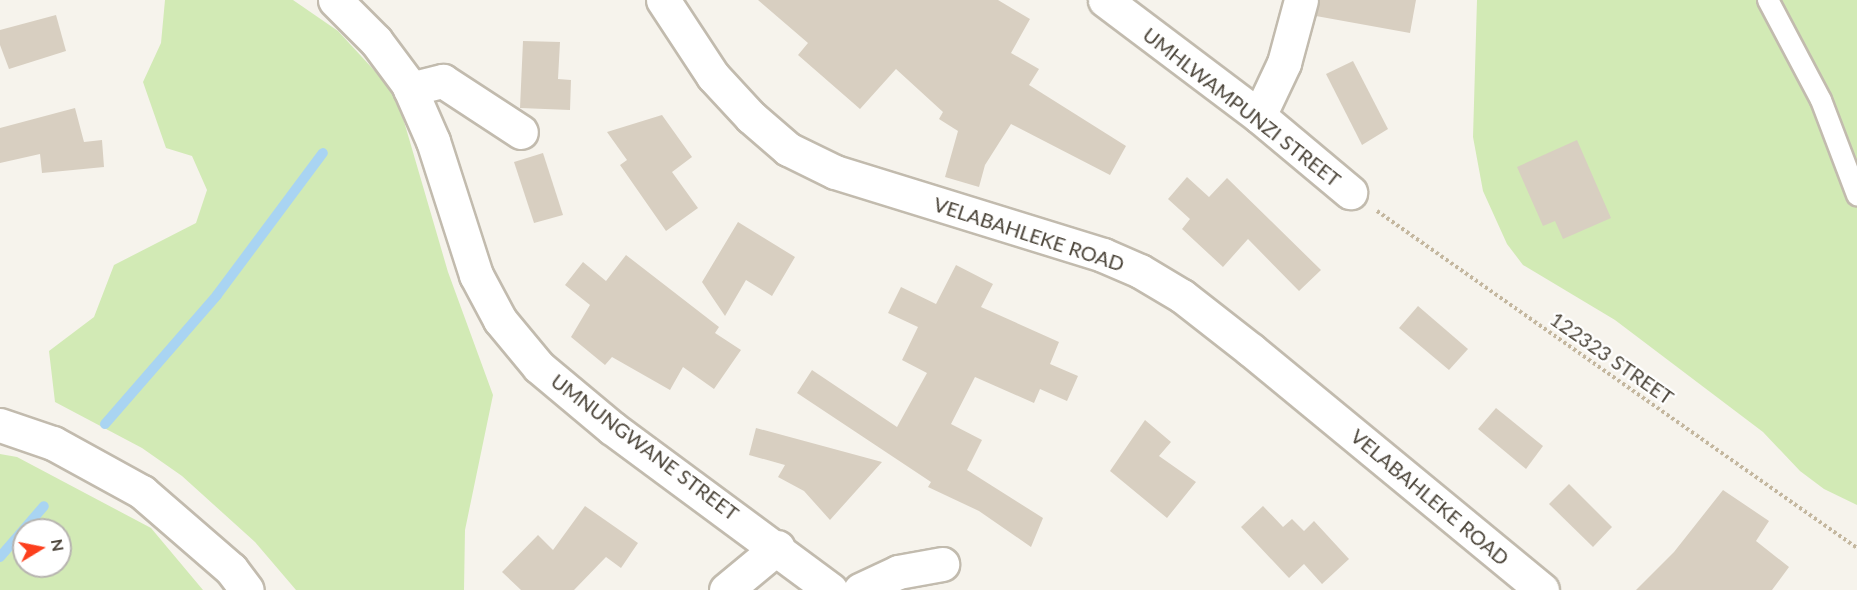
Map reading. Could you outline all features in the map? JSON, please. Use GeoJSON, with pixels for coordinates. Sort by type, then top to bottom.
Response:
{"type":"FeatureCollection","features":[{"type":"Feature","properties":{"kind":"street","name":"UMNUNGWANE STREET"},"geometry":{"type":"LineString","coordinates":[[335,0],[376,41],[410,89],[433,141],[476,275],[500,320],[539,368],[612,428],[778,547],[831,590]]}},
{"type":"Feature","properties":{"kind":"street","name":"VELABAHLEKE ROAD"},"geometry":{"type":"LineString","coordinates":[[663,0],[713,76],[751,117],[788,149],[846,176],[1103,255],[1140,271],[1182,296],[1251,350],[1542,590]]}},
{"type":"Feature","properties":{"kind":"street","name":"UMHLWAMPUNZI STREET"},"geometry":{"type":"LineString","coordinates":[[1105,0],[1259,116],[1350,192]]}},
{"type":"Feature","properties":{"kind":"street"},"geometry":{"type":"LineString","coordinates":[[1259,116],[1284,63],[1301,0]]}},
{"type":"Feature","properties":{"kind":"street"},"geometry":{"type":"LineString","coordinates":[[410,89],[443,81],[521,132]]}},
{"type":"Feature","properties":{"kind":"street"},"geometry":{"type":"LineString","coordinates":[[0,425],[53,443],[142,492],[231,570],[247,590]]}},
{"type":"Feature","properties":{"kind":"street"},"geometry":{"type":"LineString","coordinates":[[726,590],[778,547]]}},
{"type":"Feature","properties":{"kind":"street"},"geometry":{"type":"LineString","coordinates":[[860,590],[898,572],[942,564]]}},
{"type":"Feature","properties":{"kind":"lane"},"geometry":{"type":"LineString","coordinates":[[1768,0],[1821,100],[1857,195]]}},
{"type":"Feature","properties":{"kind":"path","name":"122323 STREET"},"geometry":{"type":"LineString","coordinates":[[1350,192],[1857,548]]}},
{"type":"Feature","properties":{"kind":"green space"},"geometry":{"type":"Polygon","coordinates":[[[165,0],[293,0],[338,31],[396,94],[448,272],[493,395],[465,530],[464,590],[296,590],[255,542],[182,476],[142,448],[55,402],[49,351],[94,317],[114,265],[196,223],[207,190],[192,156],[166,148],[143,82],[161,43],[165,0]]]}},
{"type":"Feature","properties":{"kind":"green space"},"geometry":{"type":"Polygon","coordinates":[[[1477,0],[1857,0],[1857,505],[1824,489],[1800,471],[1763,432],[1615,320],[1523,265],[1507,244],[1483,191],[1473,137],[1477,0]]]}},
{"type":"Feature","properties":{"kind":"green space"},"geometry":{"type":"Polygon","coordinates":[[[0,454],[17,457],[151,528],[203,590],[0,590],[0,454]]]}},
{"type":"Feature","properties":{"kind":"building"},"geometry":{"type":"Polygon","coordinates":[[[758,0],[998,0],[1030,19],[1011,53],[1039,69],[1029,85],[1126,146],[1110,175],[1011,124],[985,165],[979,187],[945,177],[958,131],[939,119],[943,112],[896,69],[860,109],[798,55],[808,43],[758,0]]]}},
{"type":"Feature","properties":{"kind":"building"},"geometry":{"type":"Polygon","coordinates":[[[1319,0],[1416,0],[1410,33],[1316,16],[1319,0]]]}},
{"type":"Feature","properties":{"kind":"building"},"geometry":{"type":"Polygon","coordinates":[[[56,15],[66,51],[9,69],[0,45],[0,30],[56,15]]]}},
{"type":"Feature","properties":{"kind":"building"},"geometry":{"type":"Polygon","coordinates":[[[523,41],[560,42],[558,79],[571,80],[570,110],[520,108],[523,41]]]}},
{"type":"Feature","properties":{"kind":"building"},"geometry":{"type":"Polygon","coordinates":[[[1353,61],[1388,129],[1362,145],[1326,74],[1353,61]]]}},
{"type":"Feature","properties":{"kind":"building"},"geometry":{"type":"Polygon","coordinates":[[[75,108],[84,142],[102,140],[104,167],[42,173],[40,154],[0,163],[0,128],[75,108]]]}},
{"type":"Feature","properties":{"kind":"building"},"geometry":{"type":"Polygon","coordinates":[[[662,115],[692,157],[672,172],[698,208],[666,231],[620,165],[627,160],[607,132],[662,115]]]}},
{"type":"Feature","properties":{"kind":"building"},"geometry":{"type":"Polygon","coordinates":[[[1577,140],[1611,218],[1563,239],[1555,221],[1543,226],[1517,167],[1577,140]]]}},
{"type":"Feature","properties":{"kind":"building"},"geometry":{"type":"Polygon","coordinates":[[[543,153],[563,215],[534,223],[514,162],[543,153]]]}},
{"type":"Feature","properties":{"kind":"building"},"geometry":{"type":"Polygon","coordinates":[[[1187,177],[1209,197],[1227,178],[1321,270],[1299,291],[1248,239],[1223,267],[1182,229],[1190,219],[1168,199],[1187,177]]]}},
{"type":"Feature","properties":{"kind":"building"},"geometry":{"type":"Polygon","coordinates":[[[738,222],[795,257],[772,296],[746,280],[725,316],[702,282],[738,222]]]}},
{"type":"Feature","properties":{"kind":"building"},"geometry":{"type":"Polygon","coordinates":[[[626,255],[719,327],[715,333],[741,350],[714,389],[683,367],[670,390],[612,357],[605,365],[571,337],[590,305],[565,285],[583,262],[606,281],[626,255]]]}},
{"type":"Feature","properties":{"kind":"building"},"geometry":{"type":"Polygon","coordinates":[[[956,265],[993,284],[981,307],[1059,342],[1050,364],[1078,376],[1067,401],[1040,389],[1034,403],[975,377],[951,424],[982,440],[967,470],[1043,518],[1031,547],[979,511],[928,487],[931,482],[797,393],[812,370],[897,427],[927,373],[902,360],[918,327],[888,313],[901,287],[936,304],[956,265]]]}},
{"type":"Feature","properties":{"kind":"building"},"geometry":{"type":"Polygon","coordinates":[[[1418,306],[1468,349],[1449,370],[1399,328],[1418,306]]]}},
{"type":"Feature","properties":{"kind":"building"},"geometry":{"type":"Polygon","coordinates":[[[1496,408],[1543,446],[1526,469],[1478,429],[1496,408]]]}},
{"type":"Feature","properties":{"kind":"building"},"geometry":{"type":"Polygon","coordinates":[[[1145,420],[1171,442],[1159,456],[1196,482],[1167,518],[1110,471],[1145,420]]]}},
{"type":"Feature","properties":{"kind":"building"},"geometry":{"type":"Polygon","coordinates":[[[756,428],[882,462],[830,520],[804,491],[778,477],[785,465],[749,455],[756,428]]]}},
{"type":"Feature","properties":{"kind":"building"},"geometry":{"type":"Polygon","coordinates":[[[1569,484],[1612,527],[1593,547],[1549,504],[1569,484]]]}},
{"type":"Feature","properties":{"kind":"building"},"geometry":{"type":"Polygon","coordinates":[[[1723,490],[1769,521],[1756,541],[1789,567],[1772,590],[1636,590],[1674,552],[1723,490]]]}},
{"type":"Feature","properties":{"kind":"building"},"geometry":{"type":"Polygon","coordinates":[[[585,506],[638,543],[621,568],[606,557],[574,590],[521,590],[502,572],[538,535],[553,550],[585,506]]]}},
{"type":"Feature","properties":{"kind":"building"},"geometry":{"type":"Polygon","coordinates":[[[1263,506],[1283,527],[1292,519],[1304,531],[1314,521],[1349,559],[1322,584],[1304,564],[1289,578],[1241,527],[1263,506]]]}},
{"type":"Feature","properties":{"kind":"waterway"},"geometry":{"type":"LineString","coordinates":[[105,424],[217,295],[323,153]]}},
{"type":"Feature","properties":{"kind":"waterway"},"geometry":{"type":"LineString","coordinates":[[0,557],[44,506]]}}]}
